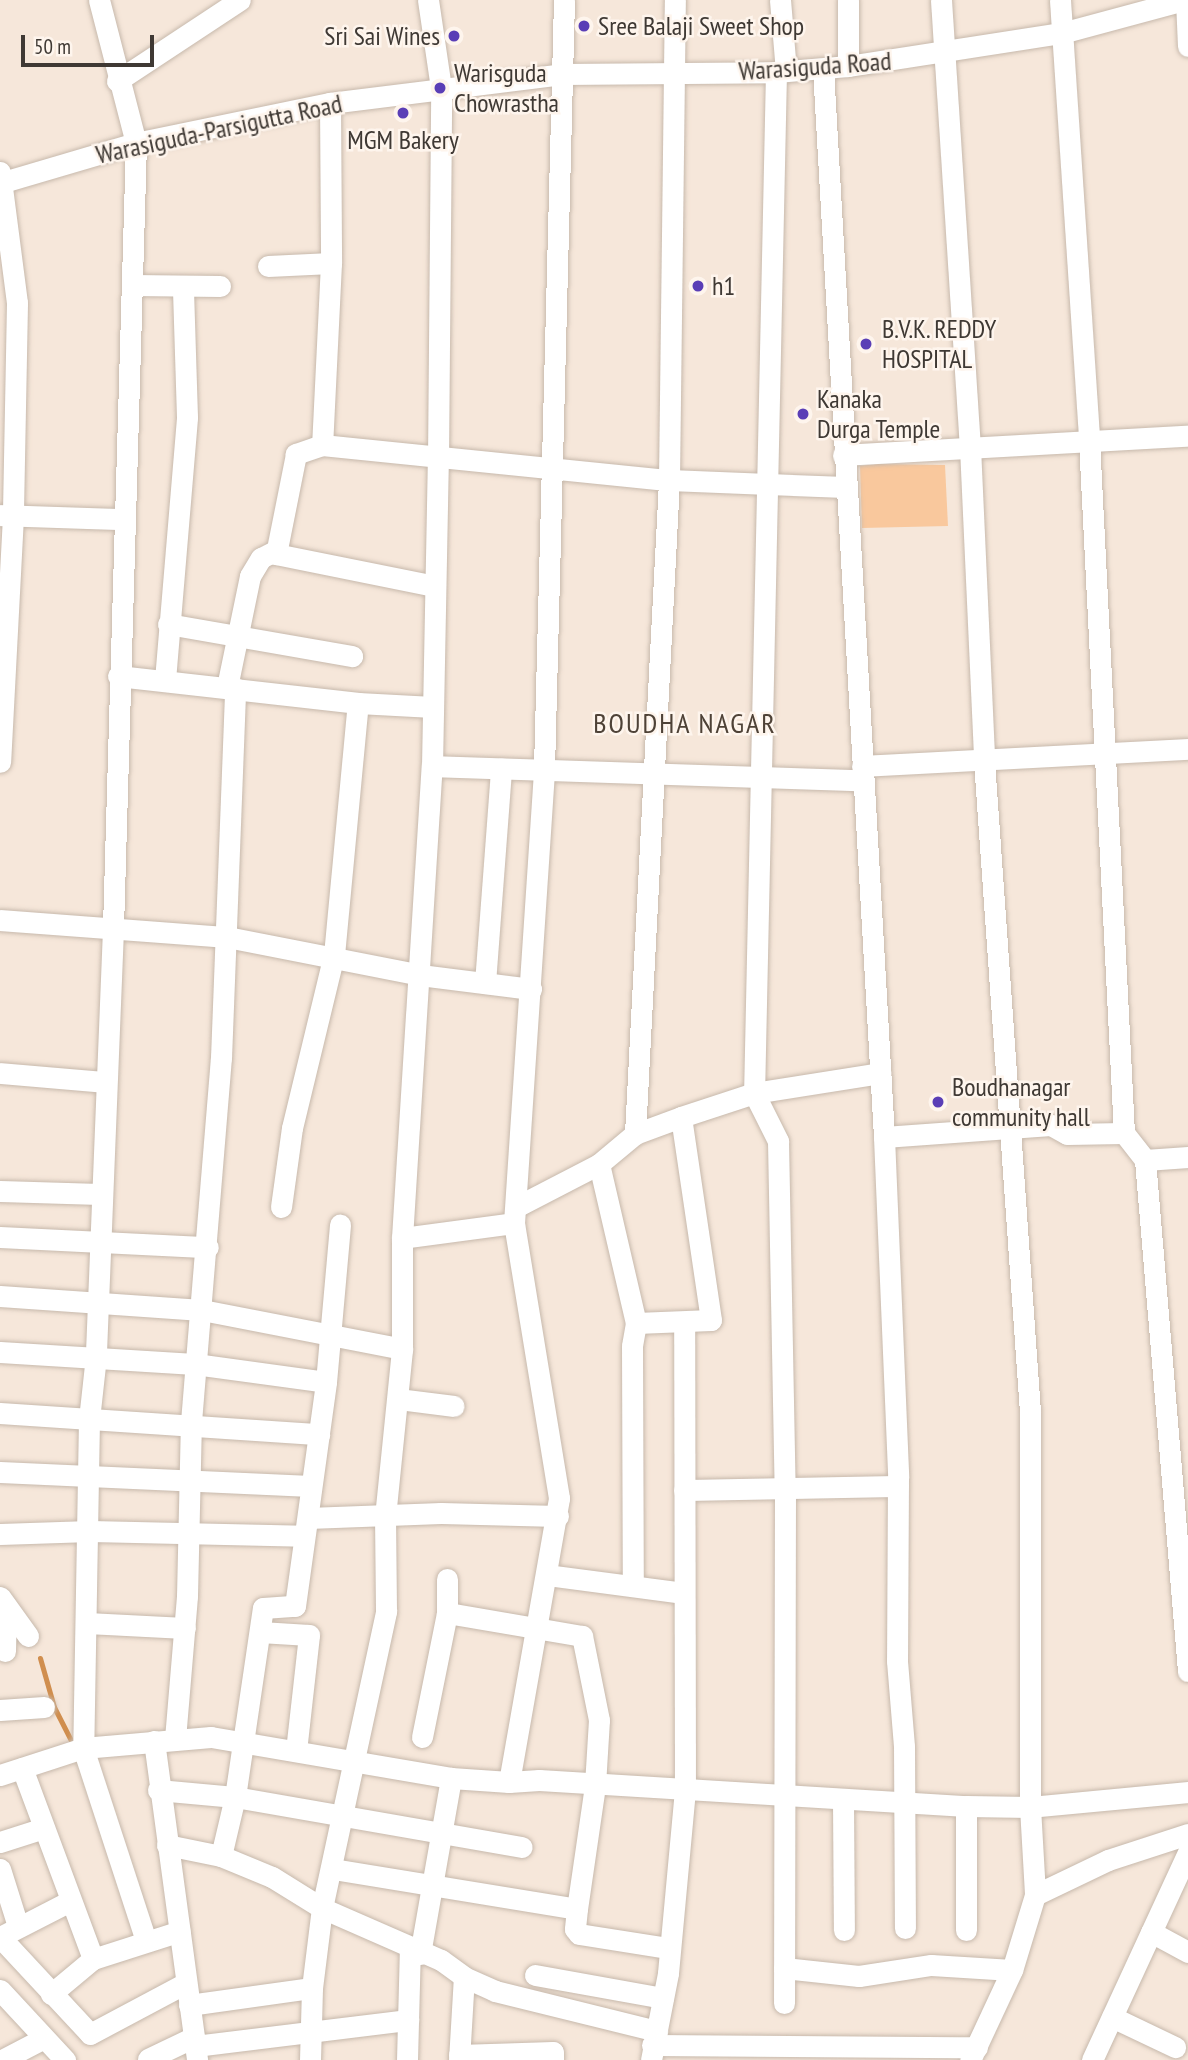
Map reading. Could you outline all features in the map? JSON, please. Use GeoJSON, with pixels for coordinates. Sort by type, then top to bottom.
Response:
{"type":"FeatureCollection","features":[{"type":"Feature","properties":{"kind":"street"},"geometry":{"type":"LineString","coordinates":[[99,0],[117,81],[135,143],[122,519],[113,929],[97,1242],[96,1356],[89,1419],[90,1531],[83,1748],[146,1941]]}},
{"type":"Feature","properties":{"kind":"street"},"geometry":{"type":"LineString","coordinates":[[117,81],[240,0]]}},
{"type":"Feature","properties":{"kind":"street"},"geometry":{"type":"LineString","coordinates":[[310,2060],[312,1988],[322,1908],[333,1869],[386,1611],[385,1517],[402,1349],[402,1238],[432,766],[438,460],[441,88],[428,0]]}},
{"type":"Feature","properties":{"kind":"street"},"geometry":{"type":"LineString","coordinates":[[509,1782],[558,1516],[515,1215],[544,769],[555,469],[564,0]]}},
{"type":"Feature","properties":{"kind":"street"},"geometry":{"type":"LineString","coordinates":[[635,1134],[669,480],[675,0]]}},
{"type":"Feature","properties":{"kind":"street"},"geometry":{"type":"LineString","coordinates":[[780,0],[781,71],[757,778],[754,1093],[778,1141],[785,1491],[787,1798],[784,2003]]}},
{"type":"Feature","properties":{"kind":"street"},"geometry":{"type":"LineString","coordinates":[[848,0],[848,66]]}},
{"type":"Feature","properties":{"kind":"street"},"geometry":{"type":"LineString","coordinates":[[167,1845],[220,1856],[272,1877],[322,1908],[415,1951],[441,1960],[464,1978],[653,2045],[696,2052],[974,2053],[1012,1970],[1035,1895],[1030,1807],[1030,1412],[984,761],[970,447],[941,0]]}},
{"type":"Feature","properties":{"kind":"street"},"geometry":{"type":"LineString","coordinates":[[1060,0],[1089,440],[1124,1133],[1145,1160],[1188,1671]]}},
{"type":"Feature","properties":{"kind":"street"},"geometry":{"type":"LineString","coordinates":[[1185,0],[1188,46]]}},
{"type":"Feature","properties":{"kind":"street","name":"Warasiguda Road"},"geometry":{"type":"LineString","coordinates":[[441,88],[562,74],[823,69],[944,54],[1062,33],[1185,0]]}},
{"type":"Feature","properties":{"kind":"street"},"geometry":{"type":"LineString","coordinates":[[823,69],[884,1137],[898,1486],[897,1661],[904,1804],[905,1928]]}},
{"type":"Feature","properties":{"kind":"street","name":"Warasiguda-Parsigutta Road"},"geometry":{"type":"LineString","coordinates":[[1,179],[135,143],[330,103],[441,88]]}},
{"type":"Feature","properties":{"kind":"street"},"geometry":{"type":"LineString","coordinates":[[322,445],[331,262],[330,103]]}},
{"type":"Feature","properties":{"kind":"street"},"geometry":{"type":"LineString","coordinates":[[0,762],[7,515],[17,303],[1,179]]}},
{"type":"Feature","properties":{"kind":"street"},"geometry":{"type":"LineString","coordinates":[[268,266],[331,262]]}},
{"type":"Feature","properties":{"kind":"street"},"geometry":{"type":"LineString","coordinates":[[132,285],[220,286]]}},
{"type":"Feature","properties":{"kind":"street"},"geometry":{"type":"LineString","coordinates":[[165,680],[187,417],[183,287]]}},
{"type":"Feature","properties":{"kind":"street"},"geometry":{"type":"LineString","coordinates":[[843,455],[1188,436]]}},
{"type":"Feature","properties":{"kind":"street"},"geometry":{"type":"LineString","coordinates":[[435,586],[279,557],[275,551],[296,454],[322,445],[438,460],[669,480],[768,487],[845,487]]}},
{"type":"Feature","properties":{"kind":"street"},"geometry":{"type":"LineString","coordinates":[[7,515],[122,519]]}},
{"type":"Feature","properties":{"kind":"street"},"geometry":{"type":"LineString","coordinates":[[196,2048],[158,1790],[185,1628],[193,1480],[191,1422],[208,1247],[227,937],[231,687],[236,634],[250,576],[261,558],[275,551]]}},
{"type":"Feature","properties":{"kind":"street"},"geometry":{"type":"LineString","coordinates":[[168,624],[352,656]]}},
{"type":"Feature","properties":{"kind":"street"},"geometry":{"type":"LineString","coordinates":[[118,677],[231,687],[358,703],[433,707]]}},
{"type":"Feature","properties":{"kind":"street"},"geometry":{"type":"LineString","coordinates":[[281,1208],[292,1128],[334,955],[358,703]]}},
{"type":"Feature","properties":{"kind":"street"},"geometry":{"type":"LineString","coordinates":[[432,766],[757,778],[1188,749]]}},
{"type":"Feature","properties":{"kind":"street"},"geometry":{"type":"LineString","coordinates":[[485,983],[501,769]]}},
{"type":"Feature","properties":{"kind":"street"},"geometry":{"type":"LineString","coordinates":[[0,920],[227,937],[334,955],[420,975],[531,989]]}},
{"type":"Feature","properties":{"kind":"street"},"geometry":{"type":"LineString","coordinates":[[0,1073],[105,1082]]}},
{"type":"Feature","properties":{"kind":"street"},"geometry":{"type":"LineString","coordinates":[[402,1238],[515,1215],[599,1164],[635,1134],[681,1117],[754,1093],[880,1073]]}},
{"type":"Feature","properties":{"kind":"street"},"geometry":{"type":"LineString","coordinates":[[636,1323],[711,1320],[681,1117]]}},
{"type":"Feature","properties":{"kind":"street"},"geometry":{"type":"LineString","coordinates":[[884,1137],[1051,1125],[1067,1134],[1124,1133]]}},
{"type":"Feature","properties":{"kind":"street"},"geometry":{"type":"LineString","coordinates":[[1145,1160],[1188,1157]]}},
{"type":"Feature","properties":{"kind":"street"},"geometry":{"type":"LineString","coordinates":[[599,1164],[636,1323],[632,1346],[634,1586]]}},
{"type":"Feature","properties":{"kind":"street"},"geometry":{"type":"LineString","coordinates":[[0,1191],[100,1194]]}},
{"type":"Feature","properties":{"kind":"street"},"geometry":{"type":"LineString","coordinates":[[220,1856],[235,1797],[241,1741],[265,1605],[295,1606],[326,1382],[340,1225]]}},
{"type":"Feature","properties":{"kind":"street"},"geometry":{"type":"LineString","coordinates":[[0,1237],[208,1247]]}},
{"type":"Feature","properties":{"kind":"street"},"geometry":{"type":"LineString","coordinates":[[0,1296],[96,1300],[202,1310],[267,1326],[331,1334],[402,1349]]}},
{"type":"Feature","properties":{"kind":"street"},"geometry":{"type":"LineString","coordinates":[[653,2045],[663,1998],[685,1791],[684,1323]]}},
{"type":"Feature","properties":{"kind":"street"},"geometry":{"type":"LineString","coordinates":[[0,1352],[195,1364],[326,1382]]}},
{"type":"Feature","properties":{"kind":"street"},"geometry":{"type":"LineString","coordinates":[[398,1399],[454,1406]]}},
{"type":"Feature","properties":{"kind":"street"},"geometry":{"type":"LineString","coordinates":[[0,1413],[191,1422],[319,1434]]}},
{"type":"Feature","properties":{"kind":"street"},"geometry":{"type":"LineString","coordinates":[[0,1472],[311,1486]]}},
{"type":"Feature","properties":{"kind":"street"},"geometry":{"type":"LineString","coordinates":[[684,1490],[785,1491],[898,1486]]}},
{"type":"Feature","properties":{"kind":"street"},"geometry":{"type":"LineString","coordinates":[[0,1534],[190,1532],[305,1527],[441,1513],[558,1516]]}},
{"type":"Feature","properties":{"kind":"street"},"geometry":{"type":"LineString","coordinates":[[547,1575],[683,1593]]}},
{"type":"Feature","properties":{"kind":"street"},"geometry":{"type":"LineString","coordinates":[[422,1737],[447,1614],[447,1579]]}},
{"type":"Feature","properties":{"kind":"street"},"geometry":{"type":"LineString","coordinates":[[3,1602],[28,1636]]}},
{"type":"Feature","properties":{"kind":"street"},"geometry":{"type":"LineString","coordinates":[[3,1602],[5,1651]]}},
{"type":"Feature","properties":{"kind":"street"},"geometry":{"type":"LineString","coordinates":[[447,1614],[582,1636],[599,1720],[595,1785],[575,1930],[579,1934],[667,1948]]}},
{"type":"Feature","properties":{"kind":"street"},"geometry":{"type":"LineString","coordinates":[[87,1623],[185,1628]]}},
{"type":"Feature","properties":{"kind":"street"},"geometry":{"type":"LineString","coordinates":[[260,1632],[309,1635],[296,1750]]}},
{"type":"Feature","properties":{"kind":"street"},"geometry":{"type":"LineString","coordinates":[[0,1710],[44,1707]]}},
{"type":"Feature","properties":{"kind":"street"},"geometry":{"type":"LineString","coordinates":[[0,1775],[83,1748],[165,1740],[241,1741],[451,1778],[787,1798],[1030,1807],[1188,1792]]}},
{"type":"Feature","properties":{"kind":"street"},"geometry":{"type":"LineString","coordinates":[[22,1768],[93,1959]]}},
{"type":"Feature","properties":{"kind":"street"},"geometry":{"type":"LineString","coordinates":[[407,2060],[415,1951],[434,1884],[451,1778]]}},
{"type":"Feature","properties":{"kind":"street"},"geometry":{"type":"LineString","coordinates":[[158,1790],[235,1797],[343,1818],[442,1831],[522,1847]]}},
{"type":"Feature","properties":{"kind":"street"},"geometry":{"type":"LineString","coordinates":[[843,1800],[844,1930]]}},
{"type":"Feature","properties":{"kind":"street"},"geometry":{"type":"LineString","coordinates":[[966,1806],[966,1930]]}},
{"type":"Feature","properties":{"kind":"street"},"geometry":{"type":"LineString","coordinates":[[0,1842],[44,1828]]}},
{"type":"Feature","properties":{"kind":"street"},"geometry":{"type":"LineString","coordinates":[[1035,1895],[1108,1860],[1188,1834]]}},
{"type":"Feature","properties":{"kind":"street"},"geometry":{"type":"LineString","coordinates":[[1092,2060],[1188,1852]]}},
{"type":"Feature","properties":{"kind":"street"},"geometry":{"type":"LineString","coordinates":[[0,1869],[6,1933],[51,1994],[90,2034],[186,1983]]}},
{"type":"Feature","properties":{"kind":"street"},"geometry":{"type":"LineString","coordinates":[[333,1869],[577,1909]]}},
{"type":"Feature","properties":{"kind":"street"},"geometry":{"type":"LineString","coordinates":[[6,1933],[70,1901]]}},
{"type":"Feature","properties":{"kind":"street"},"geometry":{"type":"LineString","coordinates":[[51,1994],[93,1959],[180,1931]]}},
{"type":"Feature","properties":{"kind":"street"},"geometry":{"type":"LineString","coordinates":[[1151,1932],[1188,1952]]}},
{"type":"Feature","properties":{"kind":"street"},"geometry":{"type":"LineString","coordinates":[[784,1968],[859,1976],[931,1965],[1012,1970]]}},
{"type":"Feature","properties":{"kind":"street"},"geometry":{"type":"LineString","coordinates":[[535,1975],[663,1998]]}},
{"type":"Feature","properties":{"kind":"street"},"geometry":{"type":"LineString","coordinates":[[464,1978],[459,2057],[553,2052],[553,2060]]}},
{"type":"Feature","properties":{"kind":"street"},"geometry":{"type":"LineString","coordinates":[[189,2005],[312,1988]]}},
{"type":"Feature","properties":{"kind":"street"},"geometry":{"type":"LineString","coordinates":[[1,1993],[65,2060]]}},
{"type":"Feature","properties":{"kind":"street"},"geometry":{"type":"LineString","coordinates":[[1112,2018],[1175,2047]]}},
{"type":"Feature","properties":{"kind":"street"},"geometry":{"type":"LineString","coordinates":[[148,2059],[196,2048],[309,2030],[408,2020]]}},
{"type":"Feature","properties":{"kind":"street"},"geometry":{"type":"LineString","coordinates":[[2,2060],[44,2038]]}},
{"type":"Feature","properties":{"kind":"shaded area"},"geometry":{"type":"Polygon","coordinates":[[[945,465],[948,526],[862,528],[860,466],[945,465]]]}},
{"type":"Feature","properties":{"kind":"waterway"},"geometry":{"type":"LineString","coordinates":[[40,1658],[54,1707],[72,1742]]}},
{"type":"Feature","properties":{"kind":"place","name":"Sree Balaji Sweet Shop"},"geometry":{"type":"Point","coordinates":[584,26]}},
{"type":"Feature","properties":{"kind":"place","name":"Sri Sai Wines"},"geometry":{"type":"Point","coordinates":[454,36]}},
{"type":"Feature","properties":{"kind":"place","name":"Warisguda Chowrastha"},"geometry":{"type":"Point","coordinates":[440,88]}},
{"type":"Feature","properties":{"kind":"place","name":"MGM Bakery"},"geometry":{"type":"Point","coordinates":[403,113]}},
{"type":"Feature","properties":{"kind":"place","name":"h1"},"geometry":{"type":"Point","coordinates":[698,286]}},
{"type":"Feature","properties":{"kind":"place","name":"B.V.K. REDDY HOSPITAL"},"geometry":{"type":"Point","coordinates":[866,344]}},
{"type":"Feature","properties":{"kind":"place","name":"Kanaka Durga Temple"},"geometry":{"type":"Point","coordinates":[803,414]}},
{"type":"Feature","properties":{"kind":"place","name":"Boudhanagar community hall"},"geometry":{"type":"Point","coordinates":[938,1102]}},
{"type":"Feature","properties":{"kind":"district","name":"BOUDHA NAGAR"},"geometry":{"type":"Point","coordinates":[685,723]}}]}
